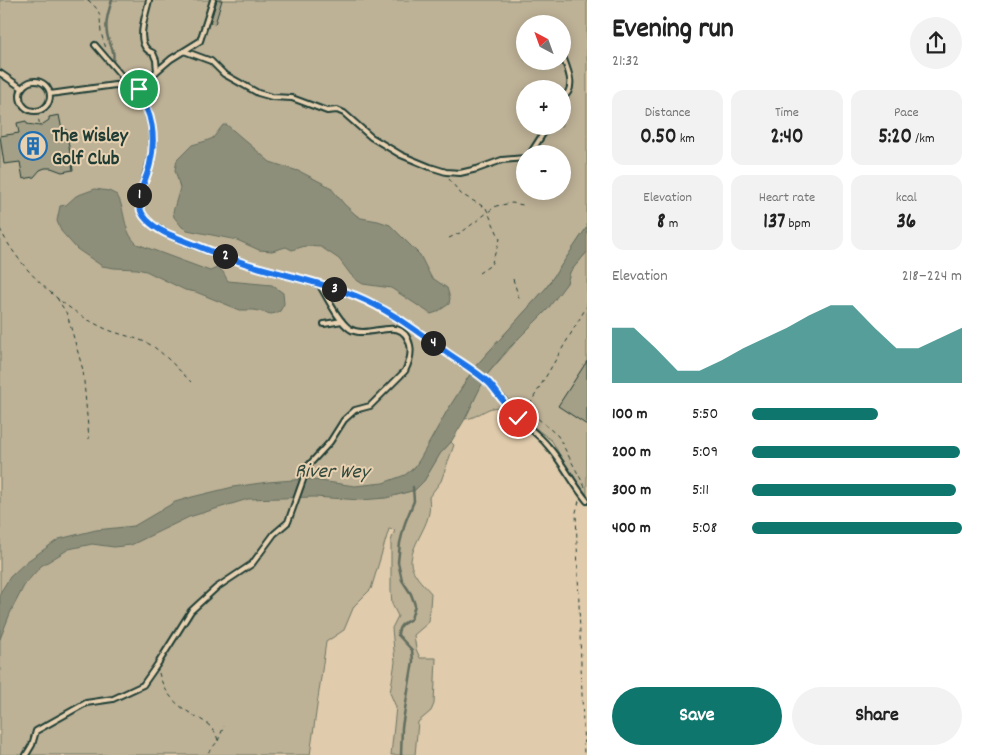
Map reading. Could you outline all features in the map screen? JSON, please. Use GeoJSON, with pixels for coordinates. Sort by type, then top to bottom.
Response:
{"type":"FeatureCollection","features":[{"type":"Feature","properties":{"kind":"lane"},"geometry":{"type":"LineString","coordinates":[[149,0],[142,36],[148,51],[153,53],[157,71]]}},
{"type":"Feature","properties":{"kind":"lane"},"geometry":{"type":"LineString","coordinates":[[136,92],[171,59],[200,40],[214,0]]}},
{"type":"Feature","properties":{"kind":"lane"},"geometry":{"type":"LineString","coordinates":[[95,45],[144,102],[152,128],[150,164],[139,196],[142,214],[147,220],[170,235],[214,253],[356,296],[380,307],[487,382],[504,400],[510,410],[550,447],[587,502]]}},
{"type":"Feature","properties":{"kind":"lane"},"geometry":{"type":"LineString","coordinates":[[184,51],[211,61],[224,74],[258,93],[272,98],[292,98],[327,111],[338,110],[344,113],[371,138],[413,161],[442,171],[460,173],[502,160],[516,159]]}},
{"type":"Feature","properties":{"kind":"lane"},"geometry":{"type":"LineString","coordinates":[[0,73],[22,88]]}},
{"type":"Feature","properties":{"kind":"lane"},"geometry":{"type":"LineString","coordinates":[[35,81],[45,85],[50,94],[48,105],[37,112],[27,110],[20,100],[22,88],[25,84],[35,81]]}},
{"type":"Feature","properties":{"kind":"lane"},"geometry":{"type":"LineString","coordinates":[[50,94],[115,85],[136,92]]}},
{"type":"Feature","properties":{"kind":"lane"},"geometry":{"type":"LineString","coordinates":[[26,755],[32,745],[36,731],[86,703],[113,699],[143,685],[191,611],[216,588],[252,564],[274,534],[288,522],[308,466],[330,442],[344,420],[355,410],[370,406],[405,371],[411,349],[406,335],[399,330],[388,328],[358,332],[350,328],[342,321],[319,284]]}},
{"type":"Feature","properties":{"kind":"lane"},"geometry":{"type":"LineString","coordinates":[[324,324],[342,321]]}},
{"type":"Feature","properties":{"kind":"path"},"geometry":{"type":"LineString","coordinates":[[88,0],[99,9],[101,32],[107,59]]}},
{"type":"Feature","properties":{"kind":"path"},"geometry":{"type":"LineString","coordinates":[[37,112],[40,126]]}},
{"type":"Feature","properties":{"kind":"path"},"geometry":{"type":"LineString","coordinates":[[442,171],[461,194],[486,208],[500,238],[491,265],[479,273]]}},
{"type":"Feature","properties":{"kind":"path"},"geometry":{"type":"LineString","coordinates":[[449,238],[462,232],[496,206],[512,203],[523,205]]}},
{"type":"Feature","properties":{"kind":"path"},"geometry":{"type":"LineString","coordinates":[[0,229],[7,242],[32,276],[57,297],[77,312],[104,328],[150,344],[191,382]]}},
{"type":"Feature","properties":{"kind":"path"},"geometry":{"type":"LineString","coordinates":[[513,279],[519,298]]}},
{"type":"Feature","properties":{"kind":"path"},"geometry":{"type":"LineString","coordinates":[[57,297],[67,314],[83,370],[89,439]]}},
{"type":"Feature","properties":{"kind":"path"},"geometry":{"type":"LineString","coordinates":[[584,755],[576,512],[586,489],[558,436],[527,409],[587,306]]}},
{"type":"Feature","properties":{"kind":"path"},"geometry":{"type":"LineString","coordinates":[[157,665],[161,682],[172,698],[184,709],[207,723],[217,736],[218,741]]}},
{"type":"Feature","properties":{"kind":"path"},"geometry":{"type":"LineString","coordinates":[[206,755],[218,741],[224,726]]}},
{"type":"Feature","properties":{"kind":"shaded area"},"geometry":{"type":"Polygon","coordinates":[[[0,0],[587,0],[587,227],[546,288],[474,368],[447,411],[421,459],[405,475],[396,495],[415,490],[424,481],[440,454],[451,442],[454,445],[441,481],[429,497],[428,517],[416,544],[411,562],[414,572],[431,593],[429,622],[414,635],[416,649],[420,658],[436,658],[434,704],[431,711],[418,722],[415,755],[391,755],[396,707],[390,693],[395,662],[392,628],[398,616],[392,604],[391,591],[391,541],[395,530],[389,529],[371,589],[354,606],[344,630],[326,642],[310,755],[0,755],[0,0]]]}},
{"type":"Feature","properties":{"kind":"shaded area"},"geometry":{"type":"Polygon","coordinates":[[[223,125],[227,125],[270,162],[301,172],[330,187],[344,204],[361,218],[390,225],[420,255],[431,277],[447,288],[450,298],[449,304],[431,314],[391,288],[363,284],[351,275],[339,259],[321,247],[305,246],[292,250],[286,247],[272,251],[259,250],[237,240],[187,230],[182,227],[174,217],[173,212],[180,188],[175,170],[177,160],[192,145],[213,138],[223,125]]]}},
{"type":"Feature","properties":{"kind":"shaded area"},"geometry":{"type":"Polygon","coordinates":[[[95,189],[109,191],[117,195],[122,207],[126,227],[137,244],[210,271],[217,268],[223,271],[228,281],[272,285],[283,293],[284,304],[280,311],[271,314],[254,310],[240,310],[196,292],[185,290],[146,271],[102,266],[77,249],[61,231],[57,221],[60,206],[66,205],[76,196],[95,189]]]}},
{"type":"Feature","properties":{"kind":"shaded area"},"geometry":{"type":"Polygon","coordinates":[[[587,227],[587,252],[570,272],[567,283],[547,310],[509,348],[485,377],[474,368],[546,288],[587,227]]]}},
{"type":"Feature","properties":{"kind":"shaded area"},"geometry":{"type":"Polygon","coordinates":[[[587,252],[587,495],[565,464],[552,441],[513,410],[509,412],[497,407],[491,408],[465,419],[485,377],[567,283],[570,272],[587,252]]]}},
{"type":"Feature","properties":{"kind":"shaded area"},"geometry":{"type":"Polygon","coordinates":[[[471,373],[483,382],[465,419],[451,442],[440,454],[424,481],[415,490],[386,498],[361,500],[314,497],[248,499],[189,517],[131,545],[114,547],[92,544],[69,549],[41,566],[25,584],[11,611],[0,639],[0,593],[10,577],[26,562],[59,539],[96,530],[134,526],[175,502],[233,487],[306,479],[355,486],[383,483],[405,475],[414,468],[420,459],[471,373]]]}},
{"type":"Feature","properties":{"kind":"building"},"geometry":{"type":"Polygon","coordinates":[[[217,0],[222,0],[215,24],[210,23],[217,0]]]}},
{"type":"Feature","properties":{"kind":"building","name":"The Wisley Golf Club"},"geometry":{"type":"Polygon","coordinates":[[[59,115],[62,130],[66,129],[73,170],[62,172],[45,168],[40,170],[34,177],[23,179],[20,162],[4,164],[0,136],[19,133],[17,123],[26,121],[27,124],[40,126],[49,120],[49,117],[59,115]]]}},
{"type":"Feature","properties":{"kind":"building"},"geometry":{"type":"Polygon","coordinates":[[[587,361],[587,425],[558,406],[587,361]]]}},
{"type":"Feature","properties":{"kind":"waterway"},"geometry":{"type":"LineString","coordinates":[[112,0],[106,28],[113,52],[113,61]]}},
{"type":"Feature","properties":{"kind":"waterway"},"geometry":{"type":"LineString","coordinates":[[401,755],[402,727],[413,661],[412,650],[398,635],[398,632],[402,625],[411,619],[415,605],[411,594],[402,580],[398,562],[405,523],[414,501],[413,487]]}},
{"type":"Feature","properties":{"kind":"place","name":"The Wisley Golf Club"},"geometry":{"type":"Point","coordinates":[33,146]}},
{"type":"Feature","properties":{"kind":"route"},"geometry":{"type":"LineString","coordinates":[[139,89],[136,92],[144,102],[153,137],[150,164],[139,196],[142,214],[147,220],[170,235],[214,253],[356,296],[380,307],[444,350],[487,382],[518,418]]}},
{"type":"Feature","properties":{"kind":"water label","name":"River Wey"},"geometry":{"type":"Point","coordinates":[332,470]}}]}
